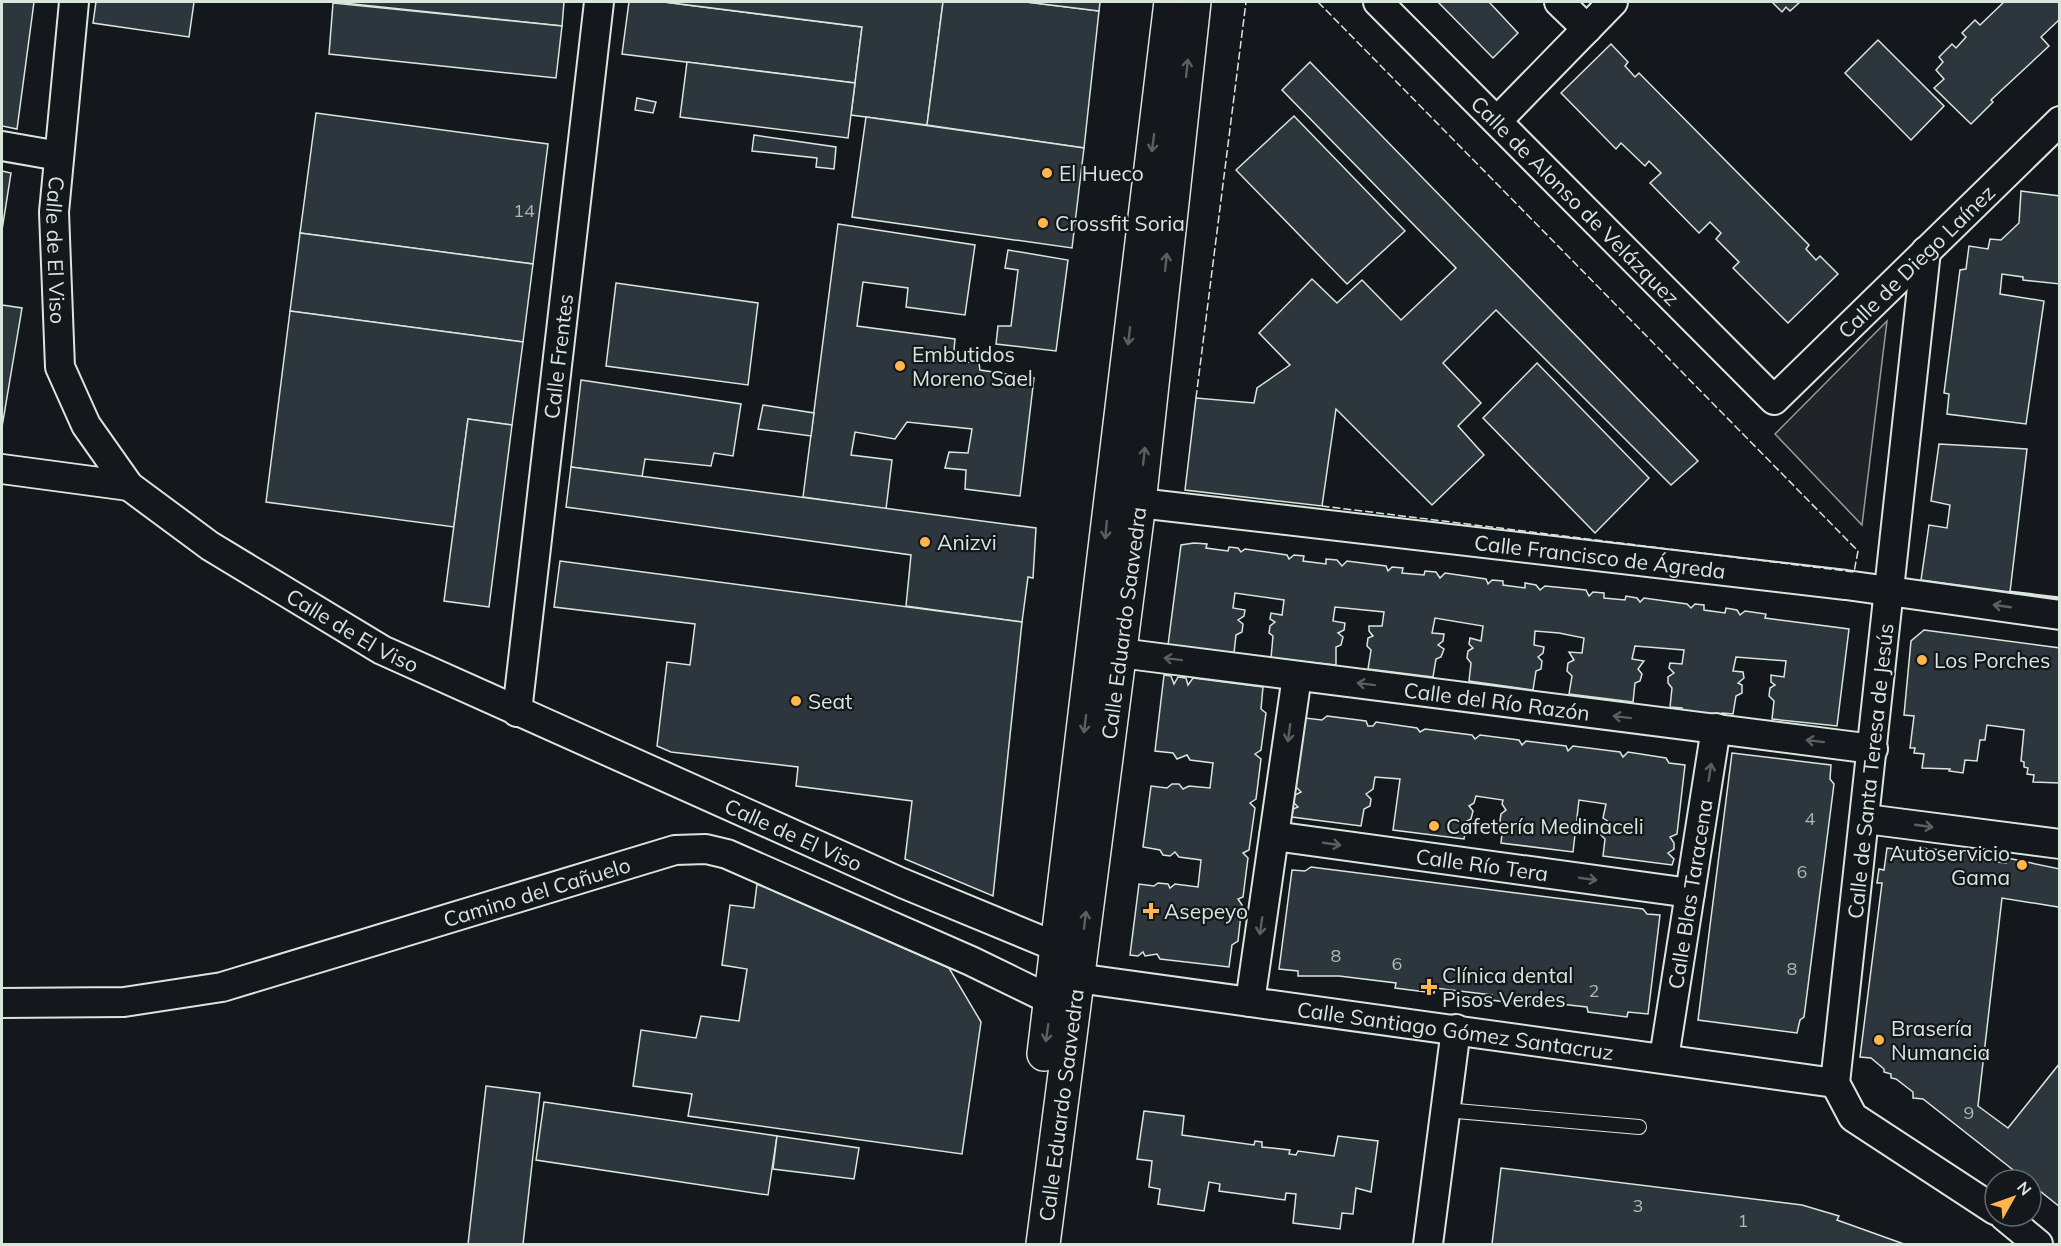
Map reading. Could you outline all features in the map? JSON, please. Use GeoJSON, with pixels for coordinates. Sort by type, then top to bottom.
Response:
{"type":"FeatureCollection","features":[{"type":"Feature","properties":{"kind":"main road","name":"Calle Eduardo Saavedra"},"geometry":{"type":"LineString","coordinates":[[1021,1245],[1095,650],[1109,499],[1171,2]]}},
{"type":"Feature","properties":{"kind":"main road","name":"Calle Eduardo Saavedra"},"geometry":{"type":"LineString","coordinates":[[1043,1245],[1139,502],[1194,2]]}},
{"type":"Feature","properties":{"kind":"street","name":"Calle de El Viso"},"geometry":{"type":"LineString","coordinates":[[74,2],[54,212],[60,367],[86,425],[129,486],[210,546],[382,650],[902,883],[1058,947]]}},
{"type":"Feature","properties":{"kind":"street","name":"Calle Frentes"},"geometry":{"type":"LineString","coordinates":[[517,712],[599,2]]}},
{"type":"Feature","properties":{"kind":"street","name":"Calle de Alonso de Velázquez"},"geometry":{"type":"LineString","coordinates":[[1378,2],[1774,400]]}},
{"type":"Feature","properties":{"kind":"street"},"geometry":{"type":"LineString","coordinates":[[1559,2],[1587,29]]}},
{"type":"Feature","properties":{"kind":"street"},"geometry":{"type":"LineString","coordinates":[[1497,121],[1613,2]]}},
{"type":"Feature","properties":{"kind":"street","name":"Calle de Diego Laínez"},"geometry":{"type":"LineString","coordinates":[[1774,400],[2060,121]]}},
{"type":"Feature","properties":{"kind":"street"},"geometry":{"type":"LineString","coordinates":[[2,146],[59,156]]}},
{"type":"Feature","properties":{"kind":"street","name":"Calle de Santa Teresa de Jesús"},"geometry":{"type":"LineString","coordinates":[[1835,1083],[1866,819],[1926,251]]}},
{"type":"Feature","properties":{"kind":"street"},"geometry":{"type":"LineString","coordinates":[[2,469],[129,486]]}},
{"type":"Feature","properties":{"kind":"street","name":"Calle Francisco de Ágreda"},"geometry":{"type":"LineString","coordinates":[[1139,502],[1890,591],[2060,615]]}},
{"type":"Feature","properties":{"kind":"street","name":"Calle del Río Razón"},"geometry":{"type":"LineString","coordinates":[[1120,653],[1873,749]]}},
{"type":"Feature","properties":{"kind":"street"},"geometry":{"type":"LineString","coordinates":[[1250,1002],[1297,676]]}},
{"type":"Feature","properties":{"kind":"street","name":"Calle Blas Taracena"},"geometry":{"type":"LineString","coordinates":[[1664,1058],[1716,728]]}},
{"type":"Feature","properties":{"kind":"street"},"geometry":{"type":"LineString","coordinates":[[1866,819],[2060,844]]}},
{"type":"Feature","properties":{"kind":"street","name":"Calle Río Tera"},"geometry":{"type":"LineString","coordinates":[[1274,836],[1690,893]]}},
{"type":"Feature","properties":{"kind":"street","name":"Camino del Cañuelo"},"geometry":{"type":"LineString","coordinates":[[2,1003],[124,1002],[222,987],[675,850],[706,849],[727,854],[971,961],[1051,1000]]}},
{"type":"Feature","properties":{"kind":"street","name":"Calle Santiago Gómez Santacruz"},"geometry":{"type":"LineString","coordinates":[[1077,978],[1835,1083]]}},
{"type":"Feature","properties":{"kind":"street"},"geometry":{"type":"LineString","coordinates":[[1428,1245],[1456,1029]]}},
{"type":"Feature","properties":{"kind":"street"},"geometry":{"type":"LineString","coordinates":[[1835,1083],[1853,1117],[1983,1202]]}},
{"type":"Feature","properties":{"kind":"street"},"geometry":{"type":"LineString","coordinates":[[2018,1228],[2038,1245]]}},
{"type":"Feature","properties":{"kind":"lane"},"geometry":{"type":"LineString","coordinates":[[1445,1110],[1639,1127]]}},
{"type":"Feature","properties":{"kind":"shaded area"},"geometry":{"type":"Polygon","coordinates":[[[1887,321],[1862,525],[1775,434],[1887,321]]]}},
{"type":"Feature","properties":{"kind":"building"},"geometry":{"type":"Polygon","coordinates":[[[2,2],[34,2],[17,129],[2,126],[2,2]]]}},
{"type":"Feature","properties":{"kind":"building"},"geometry":{"type":"Polygon","coordinates":[[[96,2],[194,2],[189,37],[93,23],[96,2]]]}},
{"type":"Feature","properties":{"kind":"building"},"geometry":{"type":"Polygon","coordinates":[[[334,2],[564,2],[562,26],[334,2]]]}},
{"type":"Feature","properties":{"kind":"building"},"geometry":{"type":"Polygon","coordinates":[[[629,2],[664,2],[862,27],[855,83],[622,54],[629,2]]]}},
{"type":"Feature","properties":{"kind":"building"},"geometry":{"type":"Polygon","coordinates":[[[664,2],[943,2],[927,125],[851,115],[862,27],[664,2]]]}},
{"type":"Feature","properties":{"kind":"building"},"geometry":{"type":"Polygon","coordinates":[[[943,2],[1026,2],[1099,11],[1084,148],[927,125],[943,2]]]}},
{"type":"Feature","properties":{"kind":"building"},"geometry":{"type":"Polygon","coordinates":[[[1026,2],[1100,2],[1099,11],[1026,2]]]}},
{"type":"Feature","properties":{"kind":"building"},"geometry":{"type":"Polygon","coordinates":[[[1438,2],[1489,2],[1518,33],[1493,58],[1438,2]]]}},
{"type":"Feature","properties":{"kind":"building"},"geometry":{"type":"Polygon","coordinates":[[[1772,2],[1800,2],[1790,11],[1786,7],[1782,12],[1772,2]]]}},
{"type":"Feature","properties":{"kind":"building"},"geometry":{"type":"Polygon","coordinates":[[[2004,2],[2060,2],[2060,19],[2041,37],[2049,46],[1991,100],[1993,102],[1971,124],[1934,88],[1944,79],[1936,70],[1943,62],[1939,57],[1952,44],[1956,48],[1966,37],[1962,33],[1975,20],[1980,25],[2004,2]]]}},
{"type":"Feature","properties":{"kind":"building"},"geometry":{"type":"Polygon","coordinates":[[[333,3],[562,26],[556,78],[329,54],[333,3]]]}},
{"type":"Feature","properties":{"kind":"building"},"geometry":{"type":"Polygon","coordinates":[[[1878,40],[1944,106],[1911,140],[1845,73],[1878,40]]]}},
{"type":"Feature","properties":{"kind":"building"},"geometry":{"type":"Polygon","coordinates":[[[1611,44],[1628,62],[1625,66],[1635,77],[1639,73],[1809,245],[1806,249],[1816,260],[1820,256],[1838,274],[1788,323],[1733,268],[1739,262],[1716,239],[1721,233],[1710,222],[1699,233],[1650,183],[1661,173],[1649,161],[1645,166],[1621,143],[1616,149],[1561,93],[1611,44]]]}},
{"type":"Feature","properties":{"kind":"building"},"geometry":{"type":"Polygon","coordinates":[[[687,62],[855,83],[848,138],[680,117],[687,62]]]}},
{"type":"Feature","properties":{"kind":"building"},"geometry":{"type":"Polygon","coordinates":[[[1310,62],[1698,461],[1671,485],[1496,310],[1443,363],[1481,403],[1458,426],[1484,455],[1432,505],[1336,409],[1322,506],[1185,490],[1196,398],[1254,403],[1257,388],[1290,365],[1259,333],[1312,279],[1337,303],[1362,280],[1401,320],[1456,268],[1282,90],[1310,62]]]}},
{"type":"Feature","properties":{"kind":"building"},"geometry":{"type":"Polygon","coordinates":[[[637,98],[656,102],[653,113],[635,110],[637,98]]]}},
{"type":"Feature","properties":{"kind":"building"},"geometry":{"type":"Polygon","coordinates":[[[316,113],[548,144],[533,264],[300,233],[316,113]]]}},
{"type":"Feature","properties":{"kind":"building"},"geometry":{"type":"Polygon","coordinates":[[[1294,116],[1405,231],[1347,284],[1236,170],[1294,116]]]}},
{"type":"Feature","properties":{"kind":"building"},"geometry":{"type":"Polygon","coordinates":[[[866,117],[1084,148],[1072,248],[852,217],[866,117]]]}},
{"type":"Feature","properties":{"kind":"building"},"geometry":{"type":"Polygon","coordinates":[[[754,135],[836,147],[834,169],[816,167],[817,158],[752,151],[754,135]]]}},
{"type":"Feature","properties":{"kind":"building"},"geometry":{"type":"Polygon","coordinates":[[[2,171],[11,173],[2,230],[2,171]]]}},
{"type":"Feature","properties":{"kind":"building"},"geometry":{"type":"Polygon","coordinates":[[[2021,191],[2060,196],[2060,284],[2023,280],[2023,277],[2002,274],[2000,294],[2044,301],[2026,424],[1947,414],[1949,394],[1944,393],[1960,270],[1966,269],[1969,246],[1988,249],[1990,239],[2001,240],[2019,223],[2021,191]]]}},
{"type":"Feature","properties":{"kind":"building","name":"Embutidos Moreno Sael"},"geometry":{"type":"Polygon","coordinates":[[[838,224],[975,245],[965,315],[906,307],[908,288],[863,282],[857,326],[955,339],[953,361],[979,363],[980,370],[1034,378],[1020,496],[965,489],[966,470],[945,468],[949,452],[968,453],[972,429],[907,422],[895,439],[855,432],[851,455],[892,460],[886,509],[803,497],[838,224]]]}},
{"type":"Feature","properties":{"kind":"building"},"geometry":{"type":"Polygon","coordinates":[[[300,233],[533,264],[523,342],[290,311],[300,233]]]}},
{"type":"Feature","properties":{"kind":"building"},"geometry":{"type":"Polygon","coordinates":[[[1008,250],[1068,260],[1056,351],[996,344],[998,326],[1011,326],[1018,270],[1005,268],[1008,250]]]}},
{"type":"Feature","properties":{"kind":"building"},"geometry":{"type":"Polygon","coordinates":[[[616,283],[758,303],[748,385],[606,366],[616,283]]]}},
{"type":"Feature","properties":{"kind":"building"},"geometry":{"type":"Polygon","coordinates":[[[2,305],[22,308],[2,427],[2,305]]]}},
{"type":"Feature","properties":{"kind":"building"},"geometry":{"type":"Polygon","coordinates":[[[290,311],[523,342],[512,425],[468,419],[454,527],[266,502],[290,311]]]}},
{"type":"Feature","properties":{"kind":"building"},"geometry":{"type":"Polygon","coordinates":[[[1537,363],[1649,478],[1595,533],[1483,418],[1537,363]]]}},
{"type":"Feature","properties":{"kind":"building"},"geometry":{"type":"Polygon","coordinates":[[[581,380],[741,404],[733,456],[714,453],[711,466],[645,459],[642,477],[571,467],[581,380]]]}},
{"type":"Feature","properties":{"kind":"building"},"geometry":{"type":"Polygon","coordinates":[[[763,405],[814,413],[811,436],[758,429],[763,405]]]}},
{"type":"Feature","properties":{"kind":"building"},"geometry":{"type":"Polygon","coordinates":[[[468,419],[512,425],[489,607],[444,601],[468,419]]]}},
{"type":"Feature","properties":{"kind":"building"},"geometry":{"type":"Polygon","coordinates":[[[1939,444],[2027,449],[2010,592],[1921,580],[1929,525],[1947,528],[1950,505],[1931,501],[1939,444]]]}},
{"type":"Feature","properties":{"kind":"building","name":"Anizvi"},"geometry":{"type":"Polygon","coordinates":[[[571,467],[1036,528],[1033,578],[1028,577],[1022,622],[906,606],[911,555],[566,507],[571,467]]]}},
{"type":"Feature","properties":{"kind":"building"},"geometry":{"type":"Polygon","coordinates":[[[1207,544],[1206,548],[1228,551],[1229,547],[1238,548],[1241,552],[1245,549],[1287,555],[1289,559],[1294,555],[1304,556],[1303,561],[1326,564],[1326,559],[1337,560],[1342,566],[1347,561],[1386,566],[1388,571],[1392,567],[1403,568],[1402,573],[1424,575],[1425,571],[1436,572],[1440,578],[1445,573],[1486,579],[1488,584],[1492,580],[1503,581],[1503,585],[1525,588],[1525,583],[1536,585],[1540,590],[1545,586],[1586,590],[1589,596],[1593,592],[1604,593],[1604,598],[1625,600],[1626,596],[1637,598],[1640,602],[1644,598],[1687,604],[1691,608],[1695,604],[1704,605],[1704,610],[1725,613],[1726,608],[1737,610],[1740,615],[1745,611],[1766,614],[1765,618],[1849,629],[1837,726],[1772,719],[1774,701],[1769,696],[1770,688],[1775,685],[1771,682],[1771,675],[1784,677],[1786,661],[1736,657],[1733,671],[1743,672],[1744,678],[1738,683],[1742,685],[1742,693],[1736,696],[1733,714],[1722,713],[1720,718],[1682,713],[1682,708],[1670,707],[1672,688],[1668,683],[1668,677],[1674,673],[1669,668],[1670,663],[1682,664],[1684,650],[1635,646],[1632,659],[1644,661],[1638,669],[1642,674],[1640,681],[1635,683],[1633,702],[1569,694],[1572,676],[1567,671],[1568,663],[1574,660],[1569,652],[1582,653],[1584,638],[1559,633],[1535,631],[1534,645],[1544,647],[1543,653],[1538,657],[1542,661],[1541,669],[1536,671],[1533,690],[1469,681],[1471,663],[1467,658],[1468,651],[1473,648],[1469,644],[1470,638],[1481,641],[1483,626],[1435,618],[1432,633],[1444,634],[1443,641],[1438,645],[1444,649],[1441,657],[1436,659],[1433,677],[1368,669],[1371,650],[1367,646],[1368,638],[1373,636],[1369,631],[1369,626],[1382,626],[1384,612],[1335,607],[1333,621],[1345,623],[1344,630],[1338,633],[1343,637],[1341,645],[1336,647],[1336,665],[1271,658],[1273,636],[1269,633],[1270,626],[1275,622],[1270,619],[1271,613],[1282,615],[1284,600],[1235,593],[1233,608],[1245,610],[1244,616],[1238,620],[1243,624],[1242,632],[1236,635],[1234,653],[1168,645],[1181,545],[1207,544]]]}},
{"type":"Feature","properties":{"kind":"building"},"geometry":{"type":"Polygon","coordinates":[[[560,561],[1022,622],[993,896],[905,859],[912,801],[796,786],[798,767],[671,752],[657,746],[667,662],[690,665],[695,624],[554,607],[560,561]]]}},
{"type":"Feature","properties":{"kind":"building"},"geometry":{"type":"Polygon","coordinates":[[[1924,630],[2060,648],[2060,783],[2033,782],[2034,775],[2027,774],[2028,768],[2024,767],[2024,762],[2021,761],[2024,730],[1987,725],[1985,740],[1980,740],[1977,761],[1965,760],[1963,773],[1949,771],[1950,769],[1922,768],[1924,754],[1914,753],[1915,748],[1910,748],[1914,716],[1904,715],[1911,641],[1924,630]]]}},
{"type":"Feature","properties":{"kind":"building"},"geometry":{"type":"Polygon","coordinates":[[[1164,675],[1171,676],[1174,684],[1178,677],[1186,678],[1188,685],[1193,678],[1263,687],[1261,709],[1266,713],[1261,750],[1255,754],[1261,759],[1256,799],[1250,803],[1255,808],[1249,850],[1243,853],[1248,858],[1243,897],[1238,899],[1242,905],[1238,941],[1232,945],[1229,967],[1160,959],[1157,954],[1145,956],[1143,952],[1138,956],[1130,955],[1139,884],[1154,886],[1158,883],[1168,884],[1170,888],[1175,884],[1198,887],[1201,860],[1179,857],[1175,852],[1170,856],[1163,855],[1160,850],[1143,847],[1151,786],[1167,788],[1172,784],[1179,784],[1183,789],[1189,786],[1210,788],[1213,763],[1190,760],[1187,755],[1177,759],[1173,753],[1155,751],[1164,675]]]}},
{"type":"Feature","properties":{"kind":"building"},"geometry":{"type":"Polygon","coordinates":[[[1327,716],[1366,721],[1368,726],[1373,726],[1376,722],[1417,728],[1420,732],[1425,729],[1472,735],[1475,739],[1480,735],[1519,740],[1522,745],[1526,741],[1566,746],[1568,751],[1573,746],[1620,752],[1623,757],[1628,752],[1666,758],[1669,763],[1685,765],[1677,834],[1670,837],[1674,843],[1674,849],[1668,853],[1674,859],[1672,865],[1603,856],[1605,839],[1601,835],[1603,826],[1609,822],[1603,818],[1606,804],[1579,800],[1573,852],[1501,843],[1503,825],[1500,821],[1501,814],[1506,810],[1502,804],[1503,800],[1476,796],[1474,803],[1469,806],[1473,811],[1471,819],[1467,821],[1464,839],[1393,830],[1400,779],[1375,777],[1373,789],[1366,794],[1371,799],[1370,806],[1364,809],[1361,826],[1292,817],[1293,809],[1298,807],[1293,802],[1295,795],[1301,792],[1296,787],[1305,718],[1322,720],[1327,716]]]}},
{"type":"Feature","properties":{"kind":"building"},"geometry":{"type":"Polygon","coordinates":[[[1732,753],[1831,765],[1830,779],[1834,784],[1804,1017],[1800,1020],[1797,1033],[1698,1020],[1732,753]]]}},
{"type":"Feature","properties":{"kind":"building"},"geometry":{"type":"Polygon","coordinates":[[[1887,848],[1919,852],[1920,848],[1941,850],[1940,855],[1951,856],[1952,851],[1973,854],[1972,859],[2006,863],[2007,858],[2060,869],[2060,910],[2058,907],[2002,898],[1978,1106],[2008,1128],[2060,1063],[2060,1207],[2043,1194],[2043,1168],[2011,1168],[1923,1099],[1913,1098],[1913,1092],[1896,1079],[1891,1078],[1891,1074],[1884,1072],[1884,1069],[1871,1058],[1860,1057],[1882,883],[1877,883],[1879,869],[1884,870],[1887,848]]]}},
{"type":"Feature","properties":{"kind":"building"},"geometry":{"type":"Polygon","coordinates":[[[1311,867],[1643,909],[1647,914],[1660,915],[1648,1014],[1628,1012],[1627,1017],[1588,1012],[1587,1007],[1532,1001],[1530,1005],[1491,1000],[1492,995],[1435,988],[1434,993],[1395,988],[1396,983],[1339,976],[1298,976],[1298,971],[1279,969],[1292,870],[1305,871],[1311,867]]]}},
{"type":"Feature","properties":{"kind":"building"},"geometry":{"type":"Polygon","coordinates":[[[757,884],[949,968],[981,1022],[962,1154],[688,1116],[692,1094],[633,1086],[641,1030],[696,1038],[701,1016],[739,1021],[747,969],[722,965],[730,905],[754,908],[757,884]]]}},
{"type":"Feature","properties":{"kind":"building"},"geometry":{"type":"Polygon","coordinates":[[[486,1086],[540,1093],[523,1244],[468,1244],[486,1086]]]}},
{"type":"Feature","properties":{"kind":"building"},"geometry":{"type":"Polygon","coordinates":[[[544,1102],[777,1136],[768,1195],[536,1160],[544,1102]]]}},
{"type":"Feature","properties":{"kind":"building"},"geometry":{"type":"Polygon","coordinates":[[[1144,1111],[1184,1116],[1182,1135],[1254,1145],[1255,1141],[1262,1142],[1262,1147],[1290,1150],[1289,1154],[1296,1155],[1298,1151],[1334,1156],[1338,1136],[1378,1141],[1371,1192],[1356,1188],[1353,1214],[1342,1213],[1340,1229],[1293,1223],[1296,1194],[1286,1193],[1285,1200],[1219,1191],[1220,1184],[1209,1182],[1204,1211],[1158,1204],[1160,1189],[1149,1187],[1152,1161],[1137,1159],[1144,1111]]]}},
{"type":"Feature","properties":{"kind":"building"},"geometry":{"type":"Polygon","coordinates":[[[777,1136],[859,1148],[854,1179],[773,1169],[777,1136]]]}},
{"type":"Feature","properties":{"kind":"building"},"geometry":{"type":"Polygon","coordinates":[[[1501,1168],[1802,1205],[1839,1216],[1837,1220],[1904,1244],[1492,1244],[1501,1168]]]}},
{"type":"Feature","properties":{"kind":"fence"},"geometry":{"type":"LineString","coordinates":[[1196,398],[1246,2]]}},
{"type":"Feature","properties":{"kind":"fence"},"geometry":{"type":"LineString","coordinates":[[1318,2],[1858,551],[1854,572],[1322,506]]}},
{"type":"Feature","properties":{"kind":"wall"},"geometry":{"type":"LineString","coordinates":[[2010,592],[2060,598]]}},
{"type":"Feature","properties":{"kind":"place","name":"El Hueco"},"geometry":{"type":"Point","coordinates":[1047,173]}},
{"type":"Feature","properties":{"kind":"place","name":"Crossfit Soria"},"geometry":{"type":"Point","coordinates":[1043,223]}},
{"type":"Feature","properties":{"kind":"place","name":"Embutidos Moreno Sael"},"geometry":{"type":"Point","coordinates":[900,366]}},
{"type":"Feature","properties":{"kind":"place","name":"Anizvi"},"geometry":{"type":"Point","coordinates":[925,542]}},
{"type":"Feature","properties":{"kind":"place","name":"Los Porches"},"geometry":{"type":"Point","coordinates":[1922,660]}},
{"type":"Feature","properties":{"kind":"place","name":"Seat"},"geometry":{"type":"Point","coordinates":[796,701]}},
{"type":"Feature","properties":{"kind":"place","name":"Cafetería Medinaceli"},"geometry":{"type":"Point","coordinates":[1434,826]}},
{"type":"Feature","properties":{"kind":"place","name":"Autoservicio Gama"},"geometry":{"type":"Point","coordinates":[2022,865]}},
{"type":"Feature","properties":{"kind":"place","name":"Asepeyo"},"geometry":{"type":"Point","coordinates":[1151,911]}},
{"type":"Feature","properties":{"kind":"place","name":"Clínica dental Pisos Verdes"},"geometry":{"type":"Point","coordinates":[1429,987]}},
{"type":"Feature","properties":{"kind":"place","name":"Brasería Numancia"},"geometry":{"type":"Point","coordinates":[1879,1040]}}]}
